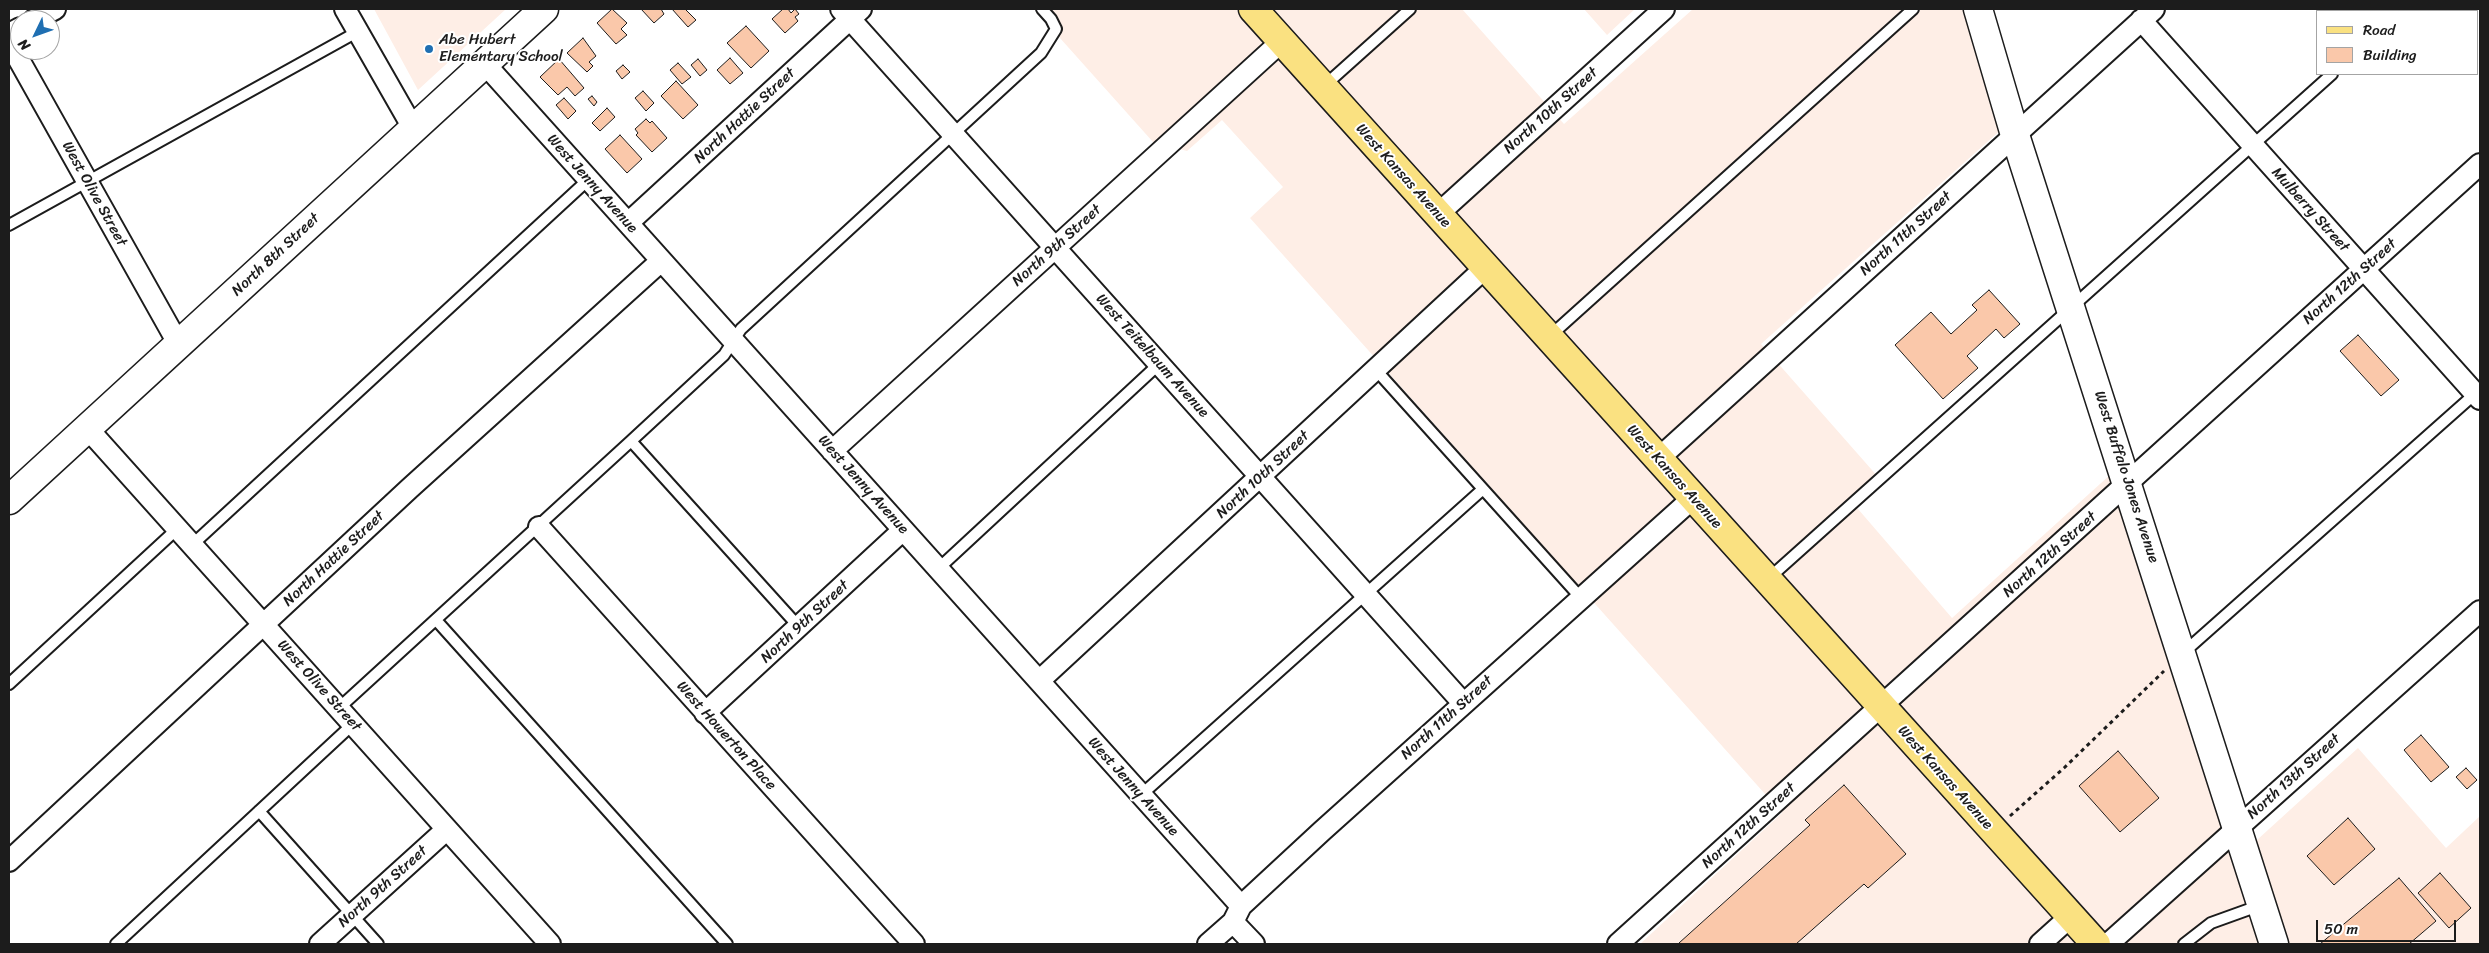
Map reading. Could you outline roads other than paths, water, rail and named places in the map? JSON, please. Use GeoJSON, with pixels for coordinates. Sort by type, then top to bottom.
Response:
{"type":"FeatureCollection","features":[{"type":"Feature","properties":{"kind":"main road","name":"North 8th Street"},"geometry":{"type":"LineString","coordinates":[[9,500],[544,9]]}},
{"type":"Feature","properties":{"kind":"main road","name":"West Kansas Avenue"},"geometry":{"type":"LineString","coordinates":[[1253,9],[2096,944]]}},
{"type":"Feature","properties":{"kind":"main road","name":"West Buffalo Jones Avenue"},"geometry":{"type":"LineString","coordinates":[[1978,9],[2015,135],[2072,307],[2274,944]]}},
{"type":"Feature","properties":{"kind":"street"},"geometry":{"type":"LineString","coordinates":[[345,9],[413,128]]}},
{"type":"Feature","properties":{"kind":"street","name":"North 10th Street"},"geometry":{"type":"LineString","coordinates":[[1438,214],[1664,9]]}},
{"type":"Feature","properties":{"kind":"street","name":"West Teitelbaum Avenue"},"geometry":{"type":"LineString","coordinates":[[851,12],[952,134],[1463,703]]}},
{"type":"Feature","properties":{"kind":"street","name":"North Hattie Street"},"geometry":{"type":"LineString","coordinates":[[628,224],[851,12]]}},
{"type":"Feature","properties":{"kind":"street","name":"North 11th Street"},"geometry":{"type":"LineString","coordinates":[[1658,459],[2147,15]]}},
{"type":"Feature","properties":{"kind":"street","name":"Mulberry Street"},"geometry":{"type":"LineString","coordinates":[[2147,15],[2252,145],[2363,270],[2479,394]]}},
{"type":"Feature","properties":{"kind":"street","name":"North 9th Street"},"geometry":{"type":"LineString","coordinates":[[832,451],[1282,41]]}},
{"type":"Feature","properties":{"kind":"street","name":"West Olive Street"},"geometry":{"type":"LineString","coordinates":[[9,42],[179,345]]}},
{"type":"Feature","properties":{"kind":"street","name":"West Jenny Avenue"},"geometry":{"type":"LineString","coordinates":[[485,64],[1141,795],[1237,914],[1254,944]]}},
{"type":"Feature","properties":{"kind":"street","name":"North 12th Street"},"geometry":{"type":"LineString","coordinates":[[1618,944],[1882,708],[2480,164]]}},
{"type":"Feature","properties":{"kind":"street","name":"North Hattie Street"},"geometry":{"type":"LineString","coordinates":[[9,861],[410,488],[662,261]]}},
{"type":"Feature","properties":{"kind":"street","name":"North 10th Street"},"geometry":{"type":"LineString","coordinates":[[1039,681],[1486,267]]}},
{"type":"Feature","properties":{"kind":"street","name":"West Olive Street"},"geometry":{"type":"LineString","coordinates":[[88,429],[550,944]]}},
{"type":"Feature","properties":{"kind":"street","name":"North 11th Street"},"geometry":{"type":"LineString","coordinates":[[1208,944],[1237,914],[1463,703],[1693,498]]}},
{"type":"Feature","properties":{"kind":"street","name":"West Howerton Place"},"geometry":{"type":"LineString","coordinates":[[538,527],[914,944]]}},
{"type":"Feature","properties":{"kind":"street","name":"North 9th Street"},"geometry":{"type":"LineString","coordinates":[[705,713],[903,530]]}},
{"type":"Feature","properties":{"kind":"street","name":"North 13th Street"},"geometry":{"type":"LineString","coordinates":[[2108,944],[2480,611]]}},
{"type":"Feature","properties":{"kind":"street","name":"North 9th Street"},"geometry":{"type":"LineString","coordinates":[[320,944],[446,830]]}},
{"type":"Feature","properties":{"kind":"street"},"geometry":{"type":"LineString","coordinates":[[2040,944],[2070,917]]}},
{"type":"Feature","properties":{"kind":"lane"},"geometry":{"type":"LineString","coordinates":[[339,708],[631,441],[724,354],[741,329],[1041,53],[1056,29],[1051,19],[1042,9]]}},
{"type":"Feature","properties":{"kind":"lane"},"geometry":{"type":"LineString","coordinates":[[1323,87],[1410,9]]}},
{"type":"Feature","properties":{"kind":"lane"},"geometry":{"type":"LineString","coordinates":[[1549,336],[1914,9]]}},
{"type":"Feature","properties":{"kind":"lane"},"geometry":{"type":"LineString","coordinates":[[9,224],[357,32]]}},
{"type":"Feature","properties":{"kind":"lane"},"geometry":{"type":"LineString","coordinates":[[1767,579],[2331,75]]}},
{"type":"Feature","properties":{"kind":"lane"},"geometry":{"type":"LineString","coordinates":[[192,545],[589,179]]}},
{"type":"Feature","properties":{"kind":"lane"},"geometry":{"type":"LineString","coordinates":[[938,569],[1159,364]]}},
{"type":"Feature","properties":{"kind":"lane"},"geometry":{"type":"LineString","coordinates":[[1376,370],[1581,598]]}},
{"type":"Feature","properties":{"kind":"lane"},"geometry":{"type":"LineString","coordinates":[[2182,654],[2479,394]]}},
{"type":"Feature","properties":{"kind":"lane"},"geometry":{"type":"LineString","coordinates":[[631,441],[799,628]]}},
{"type":"Feature","properties":{"kind":"lane"},"geometry":{"type":"LineString","coordinates":[[1141,795],[1482,489]]}},
{"type":"Feature","properties":{"kind":"lane"},"geometry":{"type":"LineString","coordinates":[[9,684],[178,529]]}},
{"type":"Feature","properties":{"kind":"lane"},"geometry":{"type":"LineString","coordinates":[[436,620],[727,944]]}},
{"type":"Feature","properties":{"kind":"lane"},"geometry":{"type":"LineString","coordinates":[[116,944],[353,724]]}},
{"type":"Feature","properties":{"kind":"lane"},"geometry":{"type":"LineString","coordinates":[[259,811],[378,944]]}},
{"type":"Feature","properties":{"kind":"lane"},"geometry":{"type":"LineString","coordinates":[[2184,944],[2212,923],[2262,904]]}},
{"type":"Feature","properties":{"kind":"place","name":"Abe Hubert Elementary School"},"geometry":{"type":"Point","coordinates":[429,49]}}]}
